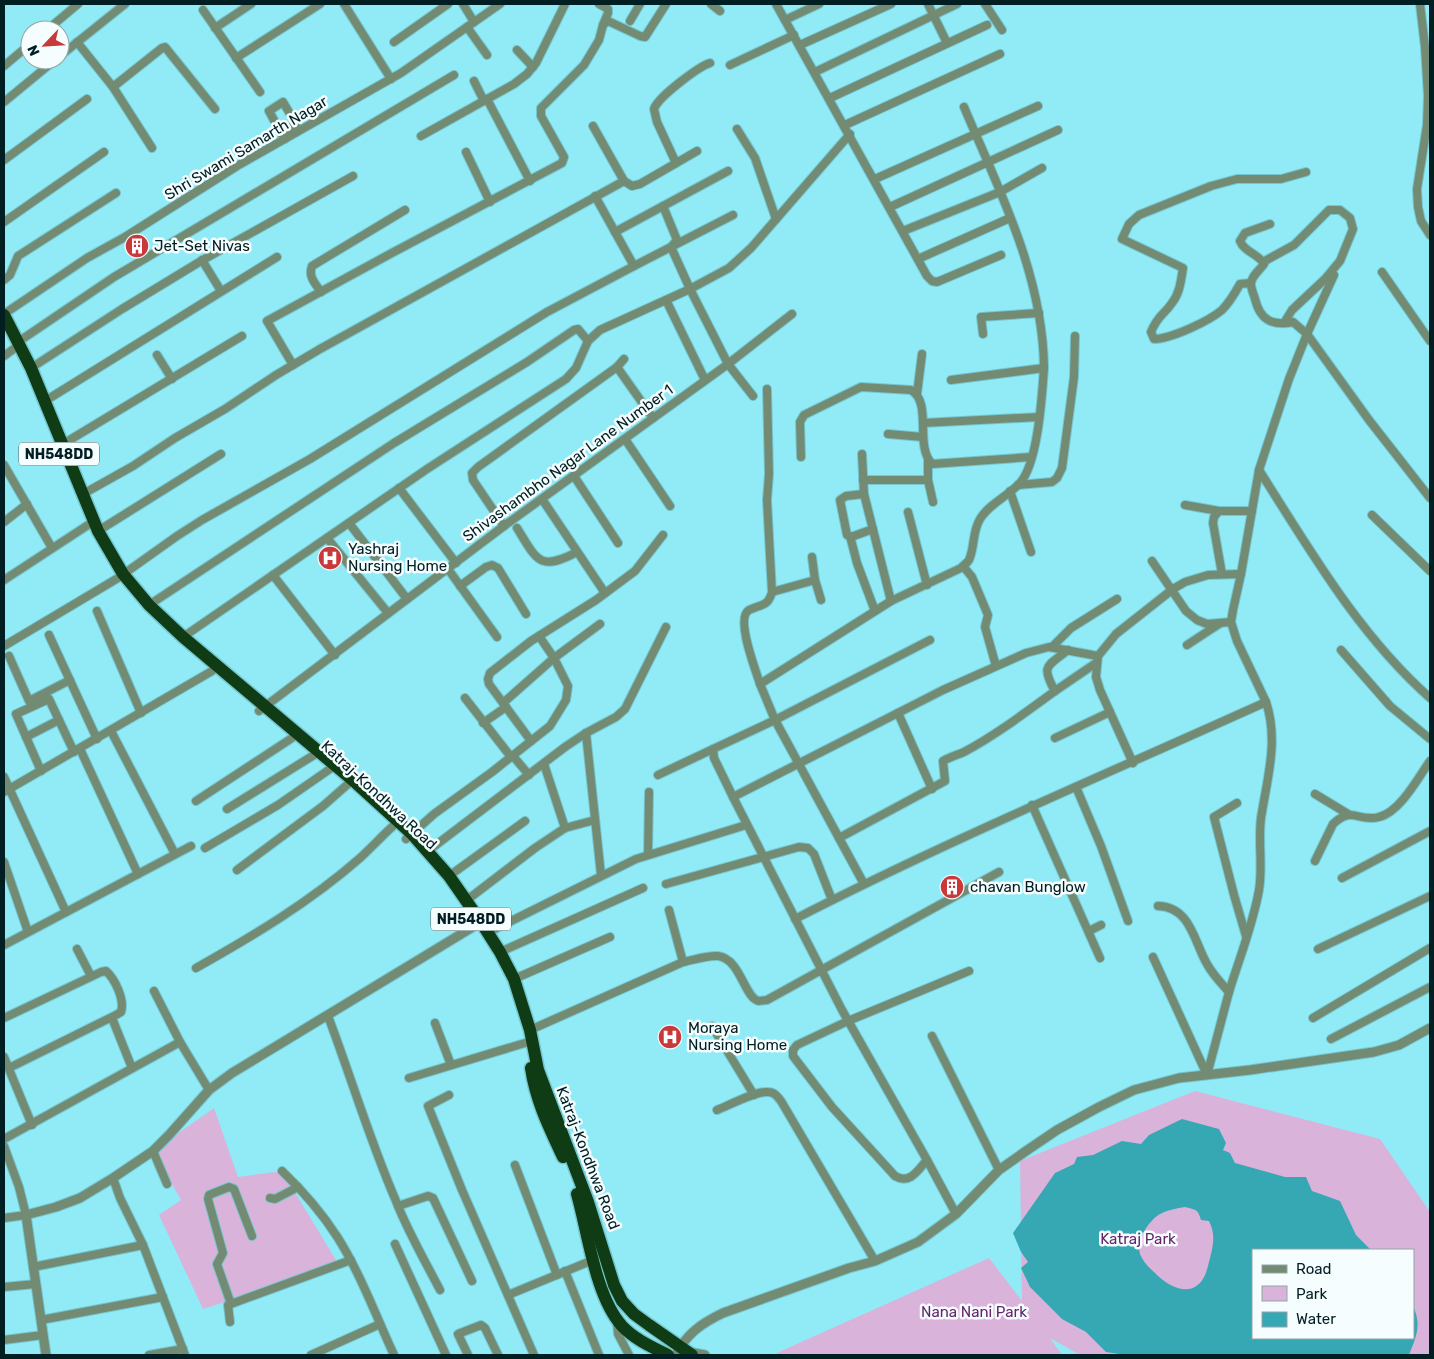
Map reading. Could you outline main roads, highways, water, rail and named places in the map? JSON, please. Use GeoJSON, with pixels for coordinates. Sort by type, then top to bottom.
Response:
{"type":"FeatureCollection","features":[{"type":"Feature","properties":{"kind":"highway","name":"NH548DD"},"geometry":{"type":"LineString","coordinates":[[4,314],[16,345],[31,368],[63,444],[83,494],[93,528]]}},
{"type":"Feature","properties":{"kind":"highway","name":"Katraj-Kondhwa Road"},"geometry":{"type":"LineString","coordinates":[[4,328],[16,345],[93,528],[99,548],[148,614],[212,671],[356,783],[409,837],[482,926],[507,982],[525,1043],[536,1097],[576,1188],[593,1260],[603,1291],[623,1327],[641,1341],[668,1355]]}},
{"type":"Feature","properties":{"kind":"highway","name":"Katraj-Kondhwa Road"},"geometry":{"type":"LineString","coordinates":[[121,576],[148,605],[292,738],[348,784],[393,826],[428,851],[467,900],[500,952],[514,979],[530,1030],[538,1070],[588,1202],[614,1285],[622,1301],[634,1314],[684,1352]]}},
{"type":"Feature","properties":{"kind":"water","name":"Katraj Park"},"geometry":{"type":"Polygon","coordinates":[[[1182,1119],[1219,1129],[1226,1143],[1223,1150],[1230,1153],[1235,1163],[1285,1177],[1306,1177],[1312,1191],[1340,1201],[1356,1235],[1370,1249],[1252,1249],[1252,1339],[1414,1339],[1414,1308],[1418,1325],[1416,1337],[1409,1355],[1126,1355],[1106,1352],[1086,1332],[1062,1319],[1030,1287],[1021,1268],[1028,1262],[1021,1252],[1013,1233],[1055,1173],[1074,1164],[1077,1157],[1093,1155],[1122,1141],[1141,1144],[1149,1135],[1182,1119]],[[1185,1207],[1172,1209],[1160,1214],[1151,1221],[1141,1237],[1139,1249],[1144,1261],[1161,1279],[1177,1288],[1192,1288],[1199,1284],[1204,1277],[1211,1254],[1213,1232],[1209,1221],[1201,1220],[1198,1212],[1185,1207]]]}},
{"type":"Feature","properties":{"kind":"place","name":"Jet-Set Nivas"},"geometry":{"type":"Point","coordinates":[137,246]}},
{"type":"Feature","properties":{"kind":"place","name":"Yashraj Nursing Home"},"geometry":{"type":"Point","coordinates":[330,558]}},
{"type":"Feature","properties":{"kind":"place","name":"chavan Bunglow"},"geometry":{"type":"Point","coordinates":[952,887]}},
{"type":"Feature","properties":{"kind":"place","name":"Moraya Nursing Home"},"geometry":{"type":"Point","coordinates":[670,1037]}},
{"type":"Feature","properties":{"kind":"park label","name":"Nana Nani Park"},"geometry":{"type":"Point","coordinates":[974,1312]}}]}
